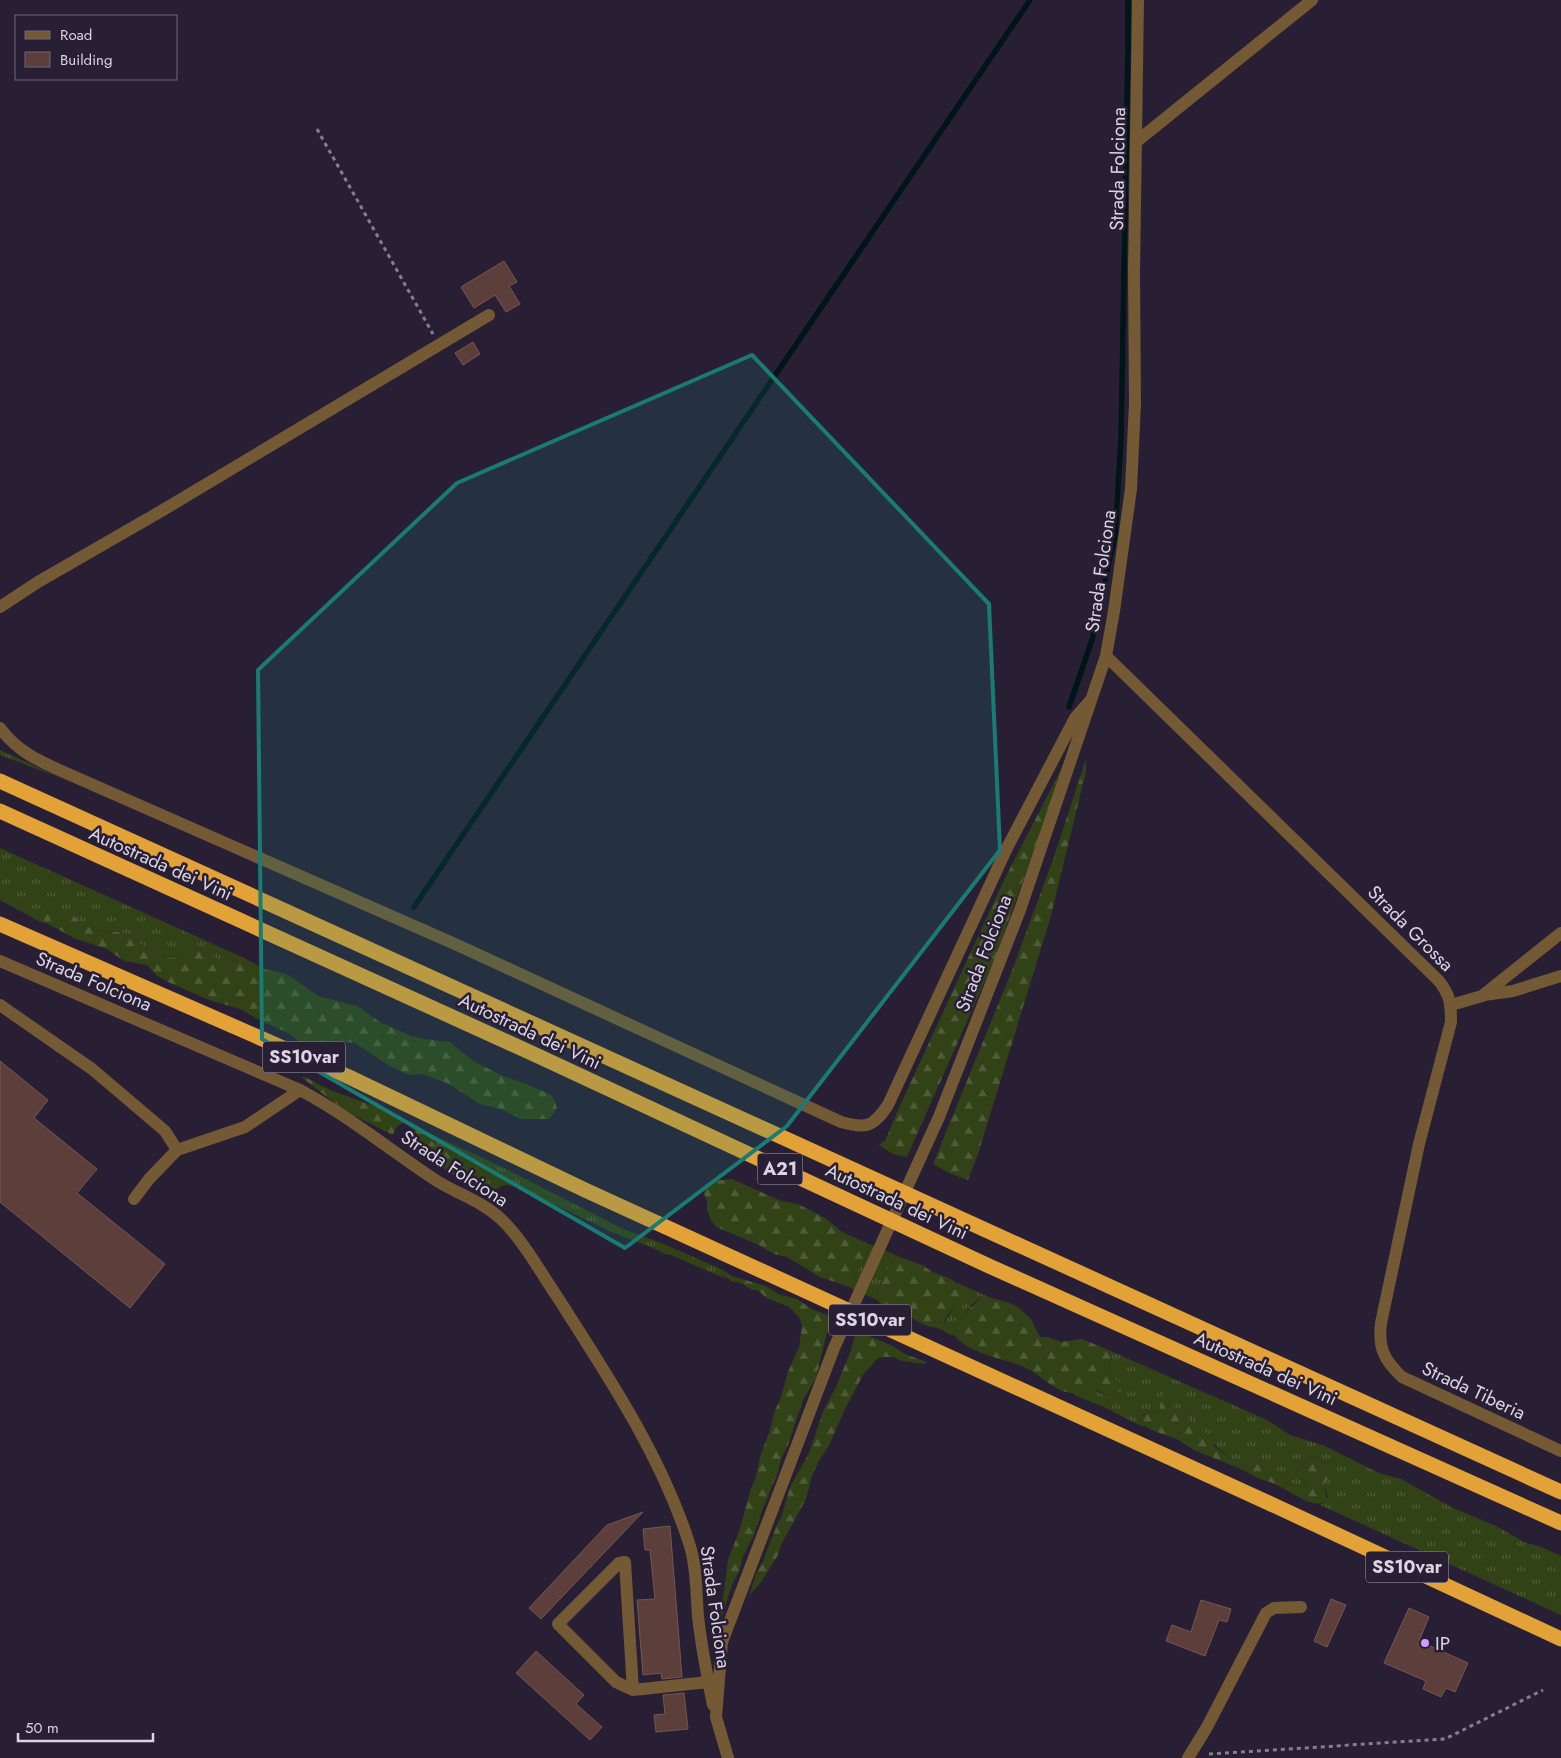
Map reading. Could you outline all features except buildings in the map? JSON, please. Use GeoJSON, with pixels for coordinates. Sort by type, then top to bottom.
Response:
{"type":"FeatureCollection","features":[{"type":"Feature","properties":{"kind":"highway","name":"Autostrada dei Vini"},"geometry":{"type":"LineString","coordinates":[[0,781],[1561,1492]]}},
{"type":"Feature","properties":{"kind":"highway","name":"Autostrada dei Vini"},"geometry":{"type":"LineString","coordinates":[[0,812],[547,1060],[989,1266],[1561,1523]]}},
{"type":"Feature","properties":{"kind":"highway","name":"SS10var"},"geometry":{"type":"LineString","coordinates":[[0,924],[347,1076],[585,1190],[1293,1514],[1561,1639]]}},
{"type":"Feature","properties":{"kind":"street","name":"Strada Folciona"},"geometry":{"type":"LineString","coordinates":[[716,1717],[722,1642],[834,1348],[939,1117],[1020,910],[1106,656],[1114,611],[1130,489],[1135,403],[1134,271],[1138,0]]}},
{"type":"Feature","properties":{"kind":"street"},"geometry":{"type":"LineString","coordinates":[[1136,142],[1312,0]]}},
{"type":"Feature","properties":{"kind":"street"},"geometry":{"type":"LineString","coordinates":[[0,607],[38,582],[163,510],[489,315]]}},
{"type":"Feature","properties":{"kind":"street","name":"Strada Grossa"},"geometry":{"type":"LineString","coordinates":[[1106,656],[1439,980],[1447,990],[1451,1006],[1451,1022],[1419,1144],[1381,1323],[1379,1336],[1382,1351]]}},
{"type":"Feature","properties":{"kind":"street"},"geometry":{"type":"LineString","coordinates":[[0,728],[10,741],[31,757],[455,944],[841,1122],[858,1127],[868,1126],[879,1118],[888,1105],[1007,848],[1075,718],[1093,697]]}},
{"type":"Feature","properties":{"kind":"street"},"geometry":{"type":"LineString","coordinates":[[1482,996],[1561,933]]}},
{"type":"Feature","properties":{"kind":"street","name":"Strada Folciona"},"geometry":{"type":"LineString","coordinates":[[0,961],[300,1090],[437,1180],[487,1208],[501,1219],[537,1267],[596,1356],[649,1451],[679,1517],[690,1548],[708,1682],[728,1758]]}},
{"type":"Feature","properties":{"kind":"street"},"geometry":{"type":"LineString","coordinates":[[1451,1006],[1482,996],[1513,991],[1561,976]]}},
{"type":"Feature","properties":{"kind":"street"},"geometry":{"type":"LineString","coordinates":[[0,1005],[92,1069],[165,1131],[177,1150]]}},
{"type":"Feature","properties":{"kind":"street"},"geometry":{"type":"LineString","coordinates":[[134,1199],[149,1179],[177,1150],[245,1126],[300,1090]]}},
{"type":"Feature","properties":{"kind":"street","name":"Strada Tiberia"},"geometry":{"type":"LineString","coordinates":[[1382,1351],[1390,1366],[1402,1377],[1561,1451]]}},
{"type":"Feature","properties":{"kind":"street"},"geometry":{"type":"LineString","coordinates":[[633,1690],[625,1562],[619,1564],[558,1624],[616,1682],[633,1690],[708,1682]]}},
{"type":"Feature","properties":{"kind":"street"},"geometry":{"type":"LineString","coordinates":[[1190,1757],[1266,1613],[1274,1608],[1301,1607]]}},
{"type":"Feature","properties":{"kind":"path"},"geometry":{"type":"LineString","coordinates":[[317,130],[435,338],[434,348]]}},
{"type":"Feature","properties":{"kind":"path"},"geometry":{"type":"LineString","coordinates":[[1190,1757],[1446,1739],[1543,1690]]}},
{"type":"Feature","properties":{"kind":"highlighted area"},"geometry":{"type":"Polygon","coordinates":[[[752,355],[989,604],[1000,850],[787,1126],[625,1248],[262,1039],[258,670],[457,483],[752,355]]]}},
{"type":"Feature","properties":{"kind":"green space"},"geometry":{"type":"Polygon","coordinates":[[[0,750],[61,778],[0,755],[0,750]]]}},
{"type":"Feature","properties":{"kind":"green space"},"geometry":{"type":"Polygon","coordinates":[[[1068,756],[995,958],[907,1157],[893,1154],[879,1145],[885,1141],[1004,880],[1068,756]]]}},
{"type":"Feature","properties":{"kind":"green space"},"geometry":{"type":"Polygon","coordinates":[[[1086,759],[1086,771],[1050,919],[978,1154],[968,1180],[951,1174],[933,1164],[1013,968],[1055,854],[1086,759]]]}},
{"type":"Feature","properties":{"kind":"green space"},"geometry":{"type":"Polygon","coordinates":[[[0,848],[252,962],[218,959],[205,952],[185,951],[173,958],[166,958],[154,953],[124,933],[98,930],[85,925],[69,912],[22,912],[0,900],[0,848]]]}},
{"type":"Feature","properties":{"kind":"green space"},"geometry":{"type":"Polygon","coordinates":[[[22,912],[69,912],[85,925],[98,930],[124,933],[154,953],[166,958],[173,958],[185,951],[199,949],[218,959],[252,962],[263,969],[283,973],[318,996],[357,1006],[380,1022],[411,1036],[450,1042],[473,1061],[505,1077],[551,1095],[557,1108],[549,1119],[521,1119],[501,1109],[480,1104],[449,1084],[423,1074],[409,1075],[390,1066],[355,1043],[342,1042],[335,1053],[307,1047],[286,1032],[240,1009],[209,1000],[170,983],[157,976],[147,965],[124,961],[107,949],[76,939],[22,912]]]}},
{"type":"Feature","properties":{"kind":"green space"},"geometry":{"type":"Polygon","coordinates":[[[301,1077],[377,1107],[416,1125],[439,1149],[454,1149],[461,1159],[471,1166],[484,1187],[479,1186],[469,1178],[453,1175],[423,1153],[407,1146],[415,1141],[417,1134],[406,1123],[401,1123],[393,1135],[345,1111],[301,1077]]]}},
{"type":"Feature","properties":{"kind":"green space"},"geometry":{"type":"Polygon","coordinates":[[[416,1125],[623,1229],[664,1244],[723,1270],[719,1270],[725,1278],[731,1281],[614,1233],[515,1186],[504,1185],[488,1194],[475,1185],[472,1180],[481,1187],[480,1178],[453,1149],[439,1149],[416,1125]]]}},
{"type":"Feature","properties":{"kind":"green space"},"geometry":{"type":"Polygon","coordinates":[[[732,1179],[781,1201],[798,1204],[825,1218],[842,1232],[862,1241],[868,1247],[863,1264],[857,1271],[854,1282],[849,1287],[820,1277],[787,1257],[774,1254],[757,1244],[716,1227],[707,1210],[707,1201],[704,1194],[706,1184],[712,1181],[732,1179]]]}},
{"type":"Feature","properties":{"kind":"green space"},"geometry":{"type":"Polygon","coordinates":[[[862,1241],[900,1257],[895,1258],[886,1273],[877,1295],[877,1300],[849,1287],[854,1282],[857,1271],[863,1264],[868,1247],[862,1241]]]}},
{"type":"Feature","properties":{"kind":"green space"},"geometry":{"type":"Polygon","coordinates":[[[900,1257],[922,1265],[960,1286],[963,1295],[946,1317],[942,1327],[938,1328],[923,1324],[905,1314],[887,1308],[877,1300],[877,1295],[886,1273],[895,1258],[900,1257]]]}},
{"type":"Feature","properties":{"kind":"green space"},"geometry":{"type":"Polygon","coordinates":[[[717,1270],[723,1270],[732,1276],[766,1286],[778,1294],[797,1299],[812,1309],[830,1316],[831,1324],[826,1336],[816,1378],[803,1400],[778,1472],[754,1535],[743,1556],[721,1619],[719,1616],[728,1560],[740,1529],[775,1410],[799,1347],[802,1326],[799,1317],[789,1307],[767,1298],[757,1290],[752,1290],[741,1283],[731,1281],[717,1270]]]}},
{"type":"Feature","properties":{"kind":"green space"},"geometry":{"type":"Polygon","coordinates":[[[958,1283],[984,1295],[971,1305],[960,1322],[955,1325],[953,1336],[938,1328],[944,1323],[960,1299],[958,1283]]]}},
{"type":"Feature","properties":{"kind":"green space"},"geometry":{"type":"Polygon","coordinates":[[[984,1295],[1018,1307],[1031,1319],[1037,1333],[1041,1337],[1061,1342],[1082,1339],[1106,1349],[1110,1356],[1109,1367],[1112,1379],[1126,1384],[1126,1388],[1106,1396],[1094,1390],[1084,1394],[1065,1392],[1028,1369],[965,1345],[951,1330],[984,1295]]]}},
{"type":"Feature","properties":{"kind":"green space"},"geometry":{"type":"Polygon","coordinates":[[[859,1330],[893,1346],[903,1353],[926,1362],[926,1364],[902,1361],[894,1357],[882,1357],[877,1359],[863,1375],[828,1447],[818,1462],[806,1499],[781,1545],[778,1555],[761,1582],[749,1596],[756,1574],[781,1518],[790,1487],[809,1453],[824,1409],[836,1387],[855,1335],[859,1330]]]}},
{"type":"Feature","properties":{"kind":"green space"},"geometry":{"type":"Polygon","coordinates":[[[1106,1349],[1267,1420],[1290,1435],[1325,1446],[1379,1473],[1401,1479],[1453,1508],[1496,1526],[1524,1542],[1561,1556],[1561,1615],[1318,1504],[1322,1504],[1328,1497],[1324,1484],[1329,1474],[1326,1463],[1316,1456],[1302,1465],[1301,1471],[1306,1485],[1302,1488],[1279,1474],[1269,1473],[1262,1466],[1232,1460],[1189,1422],[1185,1412],[1172,1407],[1168,1403],[1160,1406],[1159,1409],[1142,1415],[1139,1419],[1147,1427],[1076,1396],[1074,1393],[1080,1394],[1094,1389],[1106,1396],[1122,1391],[1112,1379],[1109,1367],[1110,1361],[1106,1349]]]}},
{"type":"Feature","properties":{"kind":"green space"},"geometry":{"type":"Polygon","coordinates":[[[1165,1393],[1167,1394],[1170,1406],[1184,1411],[1189,1422],[1208,1434],[1214,1446],[1232,1460],[1261,1465],[1269,1473],[1279,1474],[1303,1488],[1306,1483],[1300,1471],[1301,1468],[1305,1462],[1314,1456],[1320,1459],[1328,1466],[1330,1473],[1324,1484],[1327,1500],[1319,1504],[1298,1497],[1275,1484],[1259,1479],[1194,1450],[1177,1439],[1149,1428],[1141,1422],[1139,1417],[1159,1409],[1165,1393]]]}},
{"type":"Feature","properties":{"kind":"waterway"},"geometry":{"type":"LineString","coordinates":[[414,907],[1030,0]]}},
{"type":"Feature","properties":{"kind":"waterway"},"geometry":{"type":"LineString","coordinates":[[1069,707],[1092,640],[1115,535],[1121,440],[1128,0]]}},
{"type":"Feature","properties":{"kind":"place","name":"IP"},"geometry":{"type":"Point","coordinates":[1425,1643]}}]}
